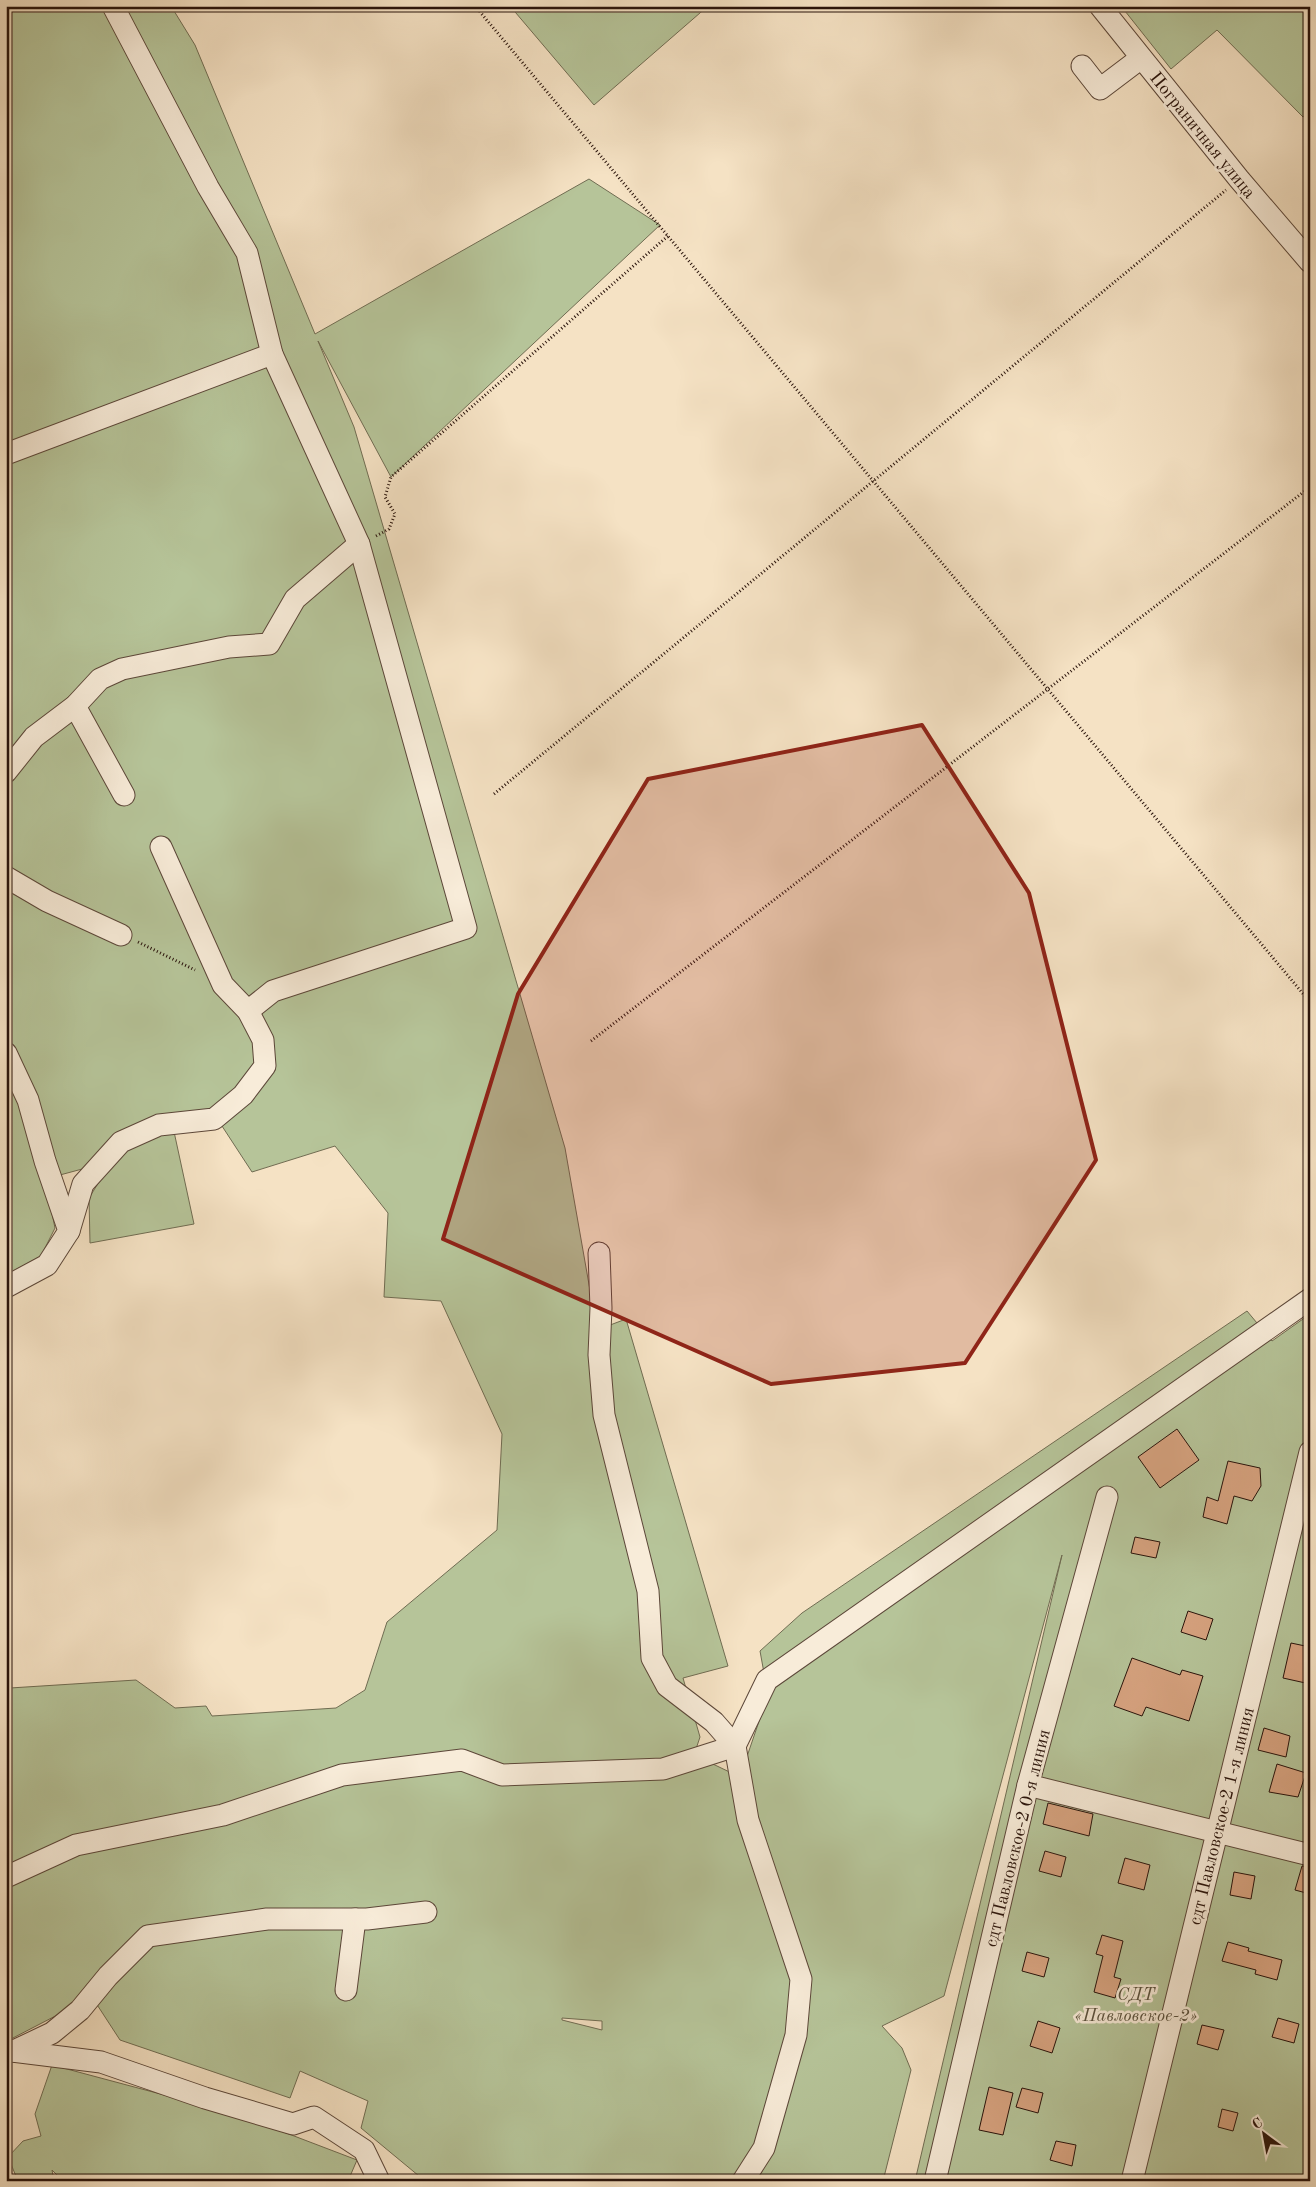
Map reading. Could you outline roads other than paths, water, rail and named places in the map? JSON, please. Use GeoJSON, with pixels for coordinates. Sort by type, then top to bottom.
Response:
{"type":"FeatureCollection","features":[{"type":"Feature","properties":{"kind":"street"},"geometry":{"type":"LineString","coordinates":[[113,6],[208,187],[247,253],[272,354],[359,544],[466,928],[273,991],[248,1011]]}},
{"type":"Feature","properties":{"kind":"street","name":"Пограничная улица"},"geometry":{"type":"LineString","coordinates":[[1100,6],[1239,179],[1310,262]]}},
{"type":"Feature","properties":{"kind":"street"},"geometry":{"type":"LineString","coordinates":[[1082,66],[1100,89],[1141,58]]}},
{"type":"Feature","properties":{"kind":"street"},"geometry":{"type":"LineString","coordinates":[[6,454],[272,354]]}},
{"type":"Feature","properties":{"kind":"street"},"geometry":{"type":"LineString","coordinates":[[6,772],[34,737],[75,706],[100,679],[122,669],[229,647],[270,644],[295,599],[359,544]]}},
{"type":"Feature","properties":{"kind":"street"},"geometry":{"type":"LineString","coordinates":[[75,706],[124,795]]}},
{"type":"Feature","properties":{"kind":"street"},"geometry":{"type":"LineString","coordinates":[[6,1287],[48,1265],[69,1232],[83,1184],[121,1142],[158,1125],[214,1119],[243,1095],[265,1066],[263,1040],[248,1011],[223,985],[161,847]]}},
{"type":"Feature","properties":{"kind":"street"},"geometry":{"type":"LineString","coordinates":[[6,877],[47,900],[121,935]]}},
{"type":"Feature","properties":{"kind":"street"},"geometry":{"type":"LineString","coordinates":[[6,1053],[28,1100],[45,1161],[69,1232]]}},
{"type":"Feature","properties":{"kind":"street"},"geometry":{"type":"LineString","coordinates":[[599,1253],[601,1308],[599,1355],[604,1415],[648,1591],[652,1658],[666,1686],[714,1722],[735,1746],[748,1820],[800,1979],[796,2035],[764,2148],[743,2181]]}},
{"type":"Feature","properties":{"kind":"street"},"geometry":{"type":"LineString","coordinates":[[6,1876],[76,1845],[222,1815],[342,1775],[462,1760],[502,1776],[664,1769],[735,1746],[767,1680],[1310,1299]]}},
{"type":"Feature","properties":{"kind":"street","name":"сдт Павловское-2 1-я линия"},"geometry":{"type":"LineString","coordinates":[[1132,2181],[1310,1452]]}},
{"type":"Feature","properties":{"kind":"street","name":"сдт Павловское-2 0-я линия"},"geometry":{"type":"LineString","coordinates":[[935,2181],[1028,1785],[1107,1497]]}},
{"type":"Feature","properties":{"kind":"street"},"geometry":{"type":"LineString","coordinates":[[1028,1785],[1310,1855]]}},
{"type":"Feature","properties":{"kind":"street"},"geometry":{"type":"LineString","coordinates":[[10,2051],[52,2032],[80,2010],[108,1976],[148,1936],[267,1919],[355,1919],[426,1912]]}},
{"type":"Feature","properties":{"kind":"street"},"geometry":{"type":"LineString","coordinates":[[346,1990],[355,1919]]}},
{"type":"Feature","properties":{"kind":"street"},"geometry":{"type":"LineString","coordinates":[[10,2051],[101,2062],[205,2098],[293,2124],[314,2117],[364,2150],[379,2181]]}},
{"type":"Feature","properties":{"kind":"park label","name":"СДТ «Павловское-2»"},"geometry":{"type":"Point","coordinates":[1136,2004]}}]}
